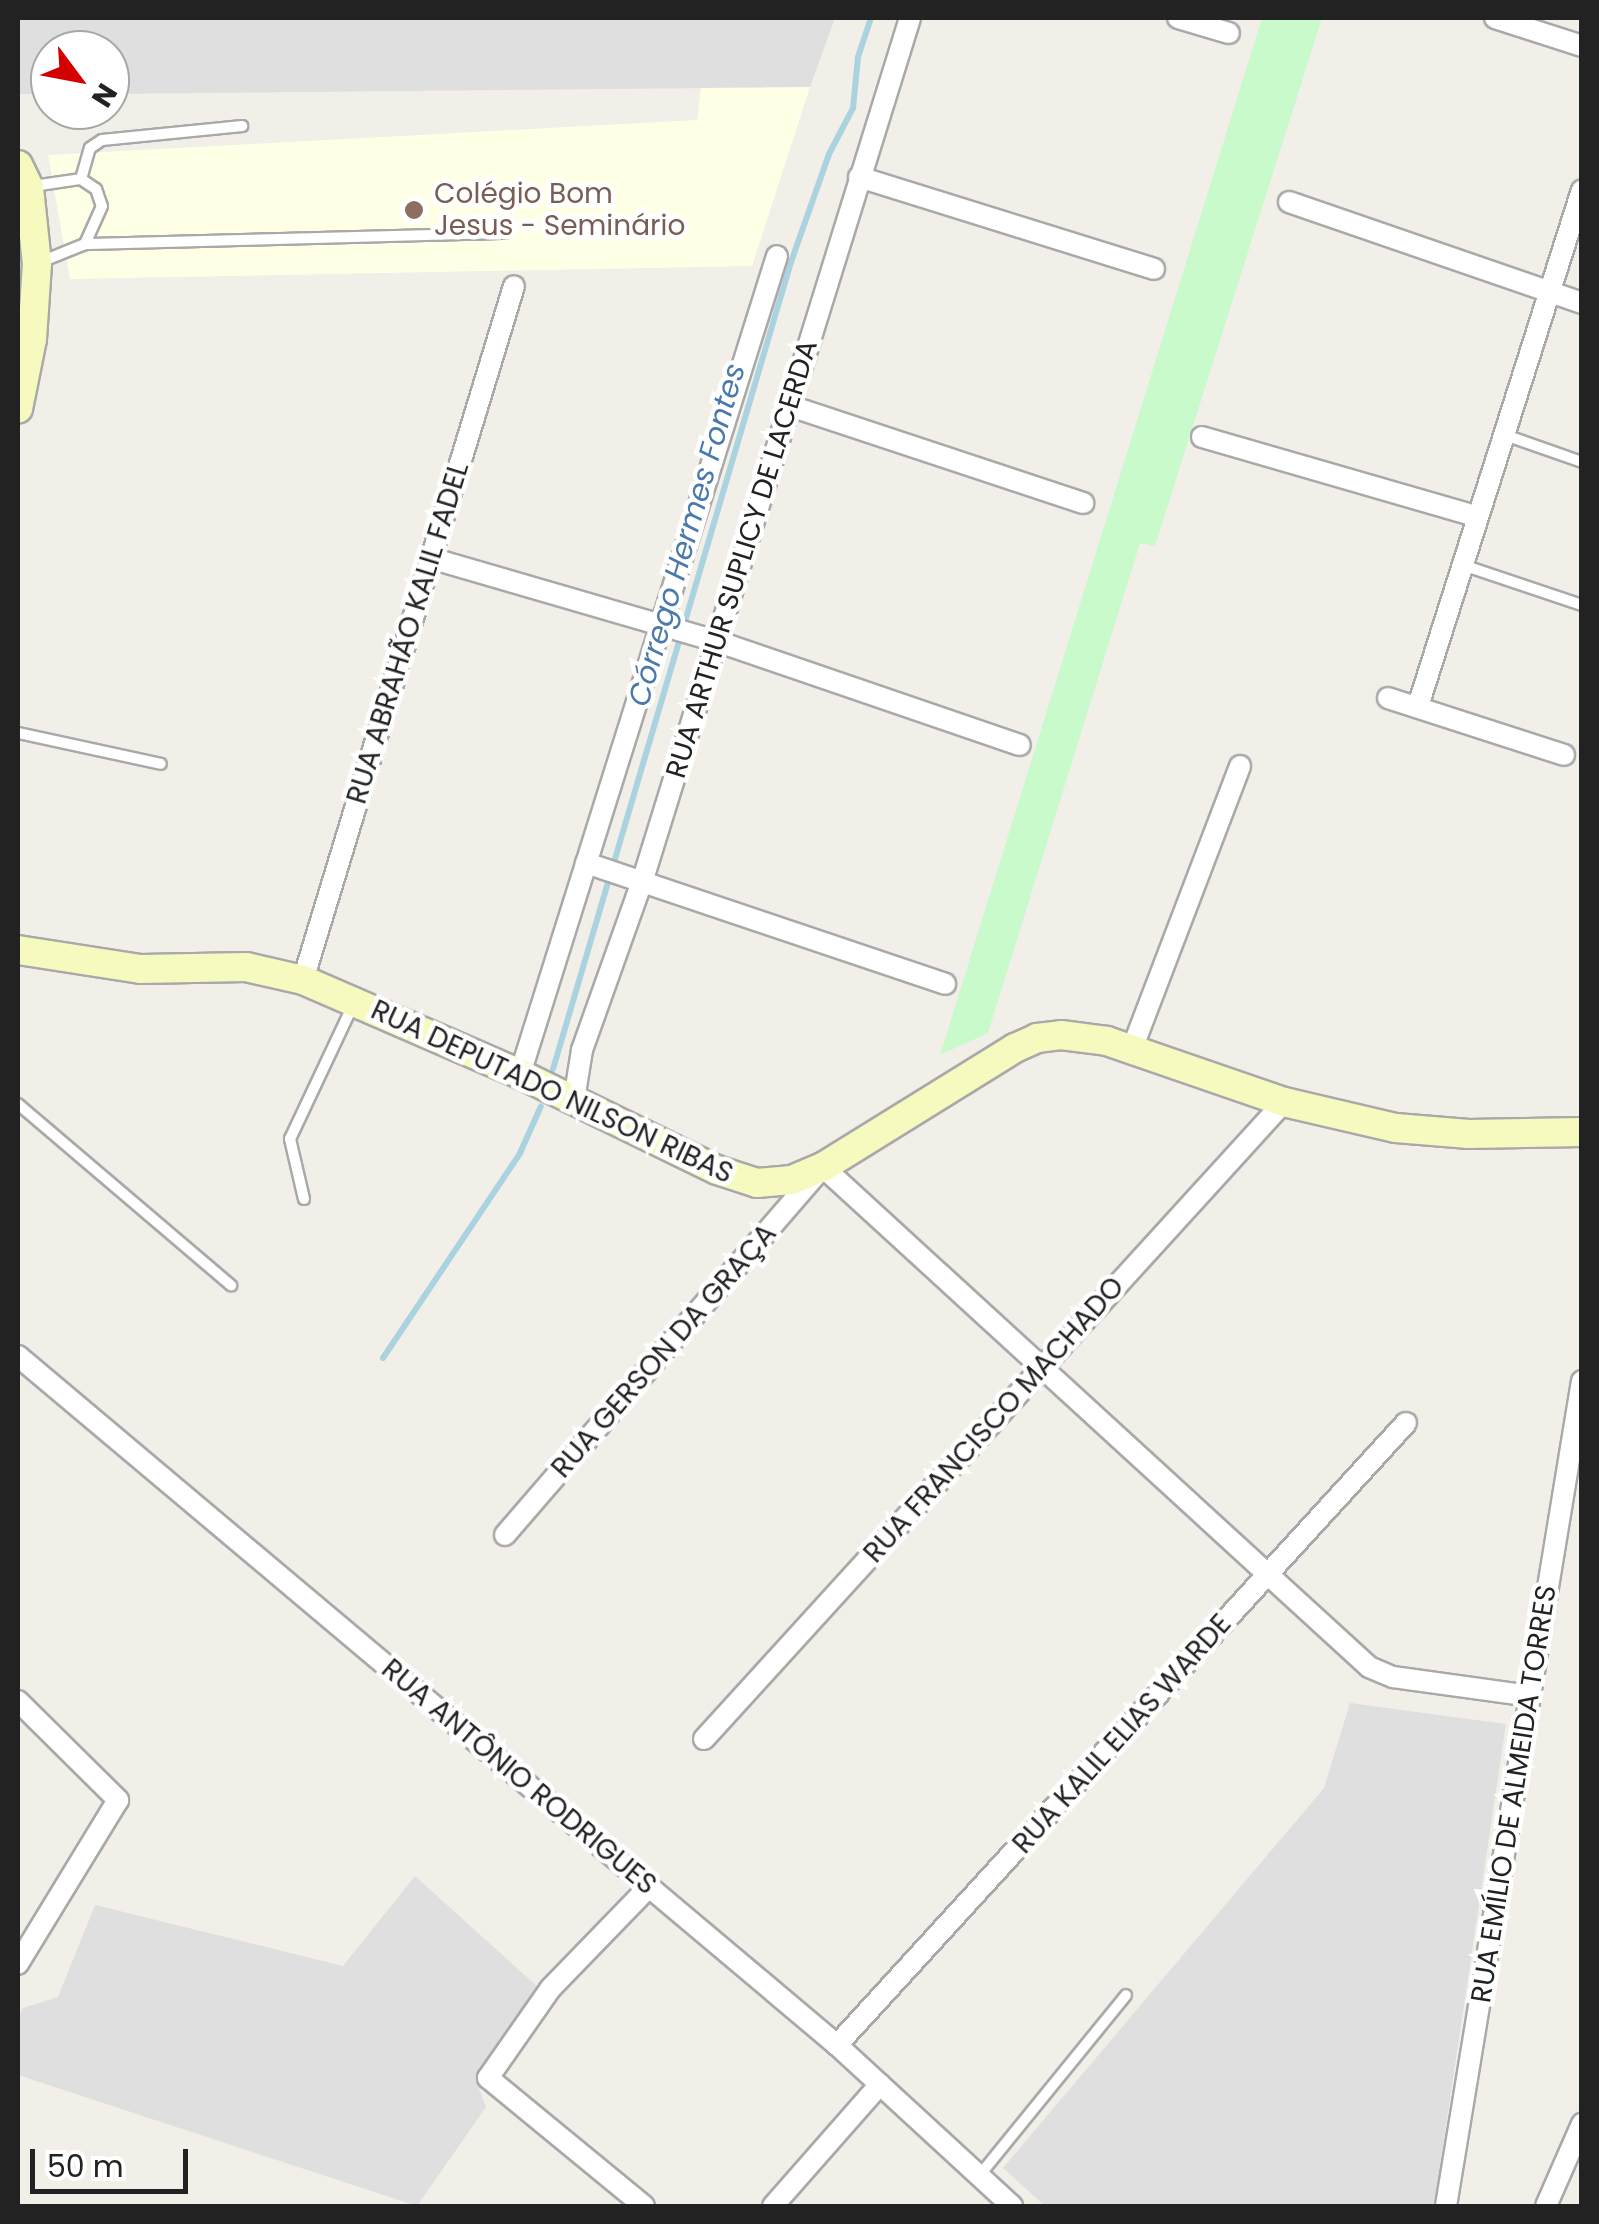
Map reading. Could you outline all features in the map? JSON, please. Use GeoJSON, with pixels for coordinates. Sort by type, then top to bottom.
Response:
{"type":"FeatureCollection","features":[{"type":"Feature","properties":{"kind":"street","name":"RUA ARTHUR SUPLICY DE LACERDA"},"geometry":{"type":"LineString","coordinates":[[574,1100],[582,1050],[642,879],[910,18]]}},
{"type":"Feature","properties":{"kind":"street"},"geometry":{"type":"LineString","coordinates":[[1178,18],[1228,32]]}},
{"type":"Feature","properties":{"kind":"street"},"geometry":{"type":"LineString","coordinates":[[1494,18],[1582,46]]}},
{"type":"Feature","properties":{"kind":"street"},"geometry":{"type":"LineString","coordinates":[[18,410],[32,339],[37,264],[23,176]]}},
{"type":"Feature","properties":{"kind":"street"},"geometry":{"type":"LineString","coordinates":[[859,177],[1154,269]]}},
{"type":"Feature","properties":{"kind":"street"},"geometry":{"type":"LineString","coordinates":[[1418,706],[1582,190]]}},
{"type":"Feature","properties":{"kind":"street"},"geometry":{"type":"LineString","coordinates":[[1290,202],[1582,303]]}},
{"type":"Feature","properties":{"kind":"street"},"geometry":{"type":"LineString","coordinates":[[520,1074],[664,626],[777,256]]}},
{"type":"Feature","properties":{"kind":"street","name":"RUA ABRAHÃO KALIL FADEL"},"geometry":{"type":"LineString","coordinates":[[304,980],[514,286]]}},
{"type":"Feature","properties":{"kind":"street"},"geometry":{"type":"LineString","coordinates":[[790,406],[1083,502]]}},
{"type":"Feature","properties":{"kind":"street"},"geometry":{"type":"LineString","coordinates":[[1202,437],[1476,516]]}},
{"type":"Feature","properties":{"kind":"street"},"geometry":{"type":"LineString","coordinates":[[430,558],[716,641],[1020,746]]}},
{"type":"Feature","properties":{"kind":"street"},"geometry":{"type":"LineString","coordinates":[[1388,698],[1564,755]]}},
{"type":"Feature","properties":{"kind":"street"},"geometry":{"type":"LineString","coordinates":[[1132,1050],[1240,766]]}},
{"type":"Feature","properties":{"kind":"street"},"geometry":{"type":"LineString","coordinates":[[586,863],[946,984]]}},
{"type":"Feature","properties":{"kind":"street","name":"RUA DEPUTADO NILSON RIBAS"},"geometry":{"type":"LineString","coordinates":[[18,950],[141,968],[246,967],[304,980],[520,1074],[738,1178],[773,1184],[823,1168],[1037,1038],[1086,1037],[1284,1102],[1429,1132],[1582,1132]]}},
{"type":"Feature","properties":{"kind":"street","name":"RUA FRANCISCO MACHADO"},"geometry":{"type":"LineString","coordinates":[[704,1739],[1284,1102]]}},
{"type":"Feature","properties":{"kind":"street"},"geometry":{"type":"LineString","coordinates":[[823,1168],[1267,1575],[1380,1673],[1530,1696]]}},
{"type":"Feature","properties":{"kind":"street","name":"RUA GERSON DA GRAÇA"},"geometry":{"type":"LineString","coordinates":[[505,1535],[823,1168]]}},
{"type":"Feature","properties":{"kind":"street","name":"RUA ANTÔNIO RODRIGUES"},"geometry":{"type":"LineString","coordinates":[[18,1356],[837,2045],[1012,2206]]}},
{"type":"Feature","properties":{"kind":"street","name":"RUA EMÍLIO DE ALMEIDA TORRES"},"geometry":{"type":"LineString","coordinates":[[1446,2206],[1582,1382]]}},
{"type":"Feature","properties":{"kind":"street","name":"RUA KALIL ELIAS WARDE"},"geometry":{"type":"LineString","coordinates":[[837,2045],[1406,1423]]}},
{"type":"Feature","properties":{"kind":"street"},"geometry":{"type":"LineString","coordinates":[[18,1700],[118,1800],[18,1964]]}},
{"type":"Feature","properties":{"kind":"street"},"geometry":{"type":"LineString","coordinates":[[644,2206],[488,2078],[560,1978],[649,1886]]}},
{"type":"Feature","properties":{"kind":"street"},"geometry":{"type":"LineString","coordinates":[[773,2206],[880,2084]]}},
{"type":"Feature","properties":{"kind":"street"},"geometry":{"type":"LineString","coordinates":[[1546,2206],[1582,2124]]}},
{"type":"Feature","properties":{"kind":"lane"},"geometry":{"type":"LineString","coordinates":[[80,179],[90,148],[102,140],[242,126]]}},
{"type":"Feature","properties":{"kind":"lane"},"geometry":{"type":"LineString","coordinates":[[23,176],[80,179],[96,189],[102,206],[85,244]]}},
{"type":"Feature","properties":{"kind":"lane"},"geometry":{"type":"LineString","coordinates":[[37,264],[85,244],[505,233]]}},
{"type":"Feature","properties":{"kind":"lane"},"geometry":{"type":"LineString","coordinates":[[1505,435],[1582,462]]}},
{"type":"Feature","properties":{"kind":"lane"},"geometry":{"type":"LineString","coordinates":[[1460,564],[1582,605]]}},
{"type":"Feature","properties":{"kind":"lane"},"geometry":{"type":"LineString","coordinates":[[18,733],[161,764]]}},
{"type":"Feature","properties":{"kind":"lane"},"geometry":{"type":"LineString","coordinates":[[304,1199],[290,1139],[355,1002]]}},
{"type":"Feature","properties":{"kind":"lane"},"geometry":{"type":"LineString","coordinates":[[18,1104],[231,1286]]}},
{"type":"Feature","properties":{"kind":"lane"},"geometry":{"type":"LineString","coordinates":[[979,2176],[1126,1995]]}},
{"type":"Feature","properties":{"kind":"shaded area"},"geometry":{"type":"Polygon","coordinates":[[[18,18],[835,18],[810,87],[130,94],[130,30],[30,30],[30,94],[18,94],[18,18]]]}},
{"type":"Feature","properties":{"kind":"shaded area","name":"Colégio Bom Jesus - Seminário"},"geometry":{"type":"Polygon","coordinates":[[[810,87],[752,266],[70,279],[48,155],[697,120],[701,88],[810,87]]]}},
{"type":"Feature","properties":{"kind":"shaded area"},"geometry":{"type":"Polygon","coordinates":[[[1350,1703],[1506,1724],[1434,2206],[1045,2206],[1003,2168],[1324,1788],[1350,1703]]]}},
{"type":"Feature","properties":{"kind":"shaded area"},"geometry":{"type":"Polygon","coordinates":[[[415,1876],[538,1987],[477,2083],[486,2107],[417,2206],[18,2075],[18,2017],[23,2008],[58,1997],[95,1905],[343,1966],[415,1876]]]}},
{"type":"Feature","properties":{"kind":"green space"},"geometry":{"type":"Polygon","coordinates":[[[1262,18],[1322,18],[1155,546],[1140,543],[988,1033],[940,1055],[1262,18]]]}},
{"type":"Feature","properties":{"kind":"waterway","name":"Córrego Hermes Fontes"},"geometry":{"type":"LineString","coordinates":[[553,1069],[791,262],[829,154],[853,108],[858,57],[871,18]]}},
{"type":"Feature","properties":{"kind":"waterway"},"geometry":{"type":"LineString","coordinates":[[383,1358],[520,1153],[541,1106]]}},
{"type":"Feature","properties":{"kind":"place","name":"Colégio Bom Jesus - Seminário"},"geometry":{"type":"Point","coordinates":[414,210]}}]}
